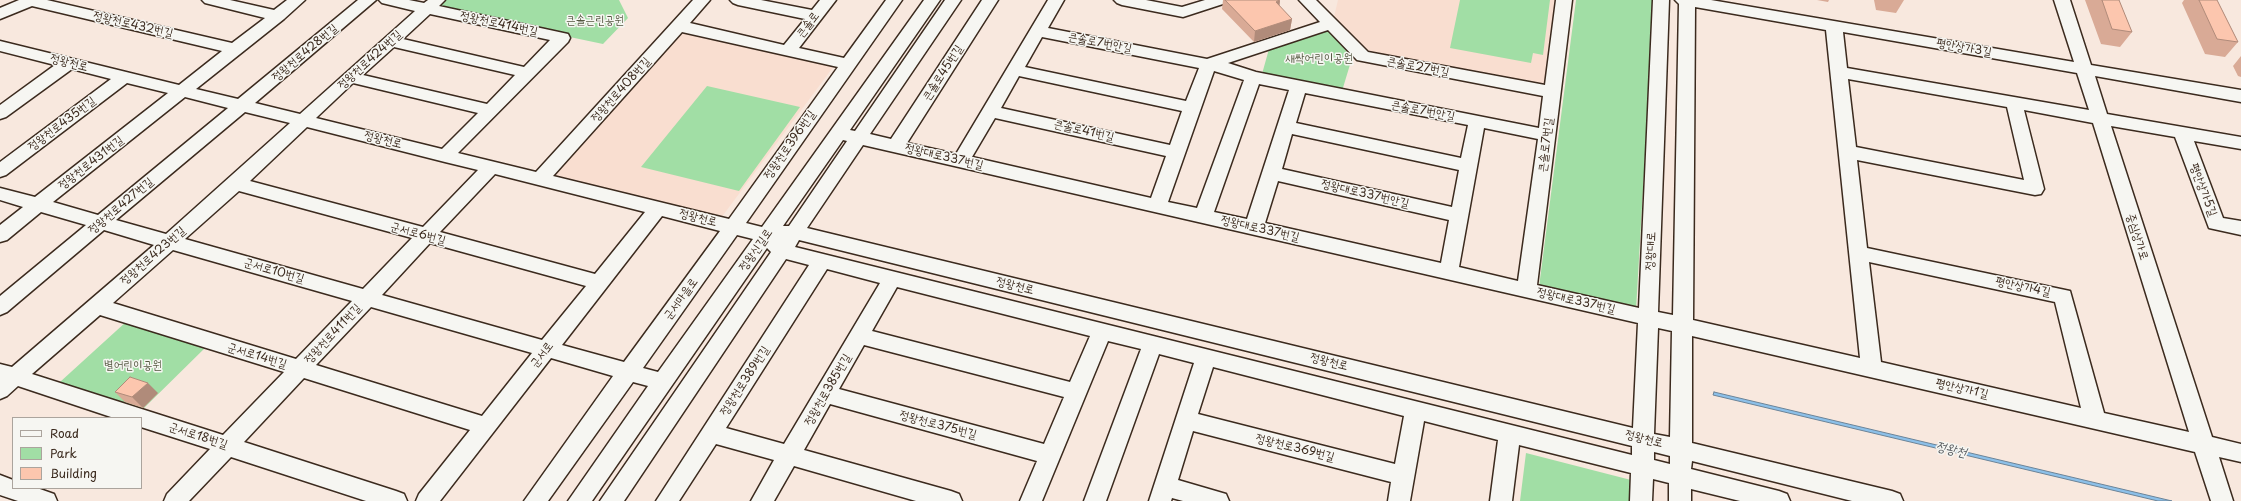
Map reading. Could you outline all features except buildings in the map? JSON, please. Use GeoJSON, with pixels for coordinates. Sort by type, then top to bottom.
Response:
{"type":"FeatureCollection","features":[{"type":"Feature","properties":{"kind":"street"},"geometry":{"type":"LineString","coordinates":[[0,14],[31,0]]}},
{"type":"Feature","properties":{"kind":"street","name":"정왕천로432번길"},"geometry":{"type":"LineString","coordinates":[[31,0],[235,49]]}},
{"type":"Feature","properties":{"kind":"street"},"geometry":{"type":"LineString","coordinates":[[210,0],[278,16]]}},
{"type":"Feature","properties":{"kind":"street"},"geometry":{"type":"LineString","coordinates":[[182,91],[297,0]]}},
{"type":"Feature","properties":{"kind":"street","name":"정왕천로428번길"},"geometry":{"type":"LineString","coordinates":[[241,106],[368,0]]}},
{"type":"Feature","properties":{"kind":"street","name":"정왕천로414번길"},"geometry":{"type":"LineString","coordinates":[[387,0],[432,4],[562,38],[445,156]]}},
{"type":"Feature","properties":{"kind":"street","name":"정왕천로408번길"},"geometry":{"type":"LineString","coordinates":[[540,179],[702,0]]}},
{"type":"Feature","properties":{"kind":"street"},"geometry":{"type":"LineString","coordinates":[[738,0],[816,16]]}},
{"type":"Feature","properties":{"kind":"street","name":"큰솔로"},"geometry":{"type":"LineString","coordinates":[[788,51],[828,0]]}},
{"type":"Feature","properties":{"kind":"street","name":"정왕천로396번길"},"geometry":{"type":"LineString","coordinates":[[733,227],[847,64],[894,0]]}},
{"type":"Feature","properties":{"kind":"street","name":"정왕신길로"},"geometry":{"type":"LineString","coordinates":[[579,501],[932,0]]}},
{"type":"Feature","properties":{"kind":"street","name":"정왕신길로"},"geometry":{"type":"LineString","coordinates":[[611,501],[953,0]]}},
{"type":"Feature","properties":{"kind":"street","name":"큰솔로45번길"},"geometry":{"type":"LineString","coordinates":[[896,146],[990,0]]}},
{"type":"Feature","properties":{"kind":"street"},"geometry":{"type":"LineString","coordinates":[[962,161],[1056,0]]}},
{"type":"Feature","properties":{"kind":"street"},"geometry":{"type":"LineString","coordinates":[[1122,0],[1183,12],[1221,0]]}},
{"type":"Feature","properties":{"kind":"street","name":"큰솔로27번길"},"geometry":{"type":"LineString","coordinates":[[1307,0],[1329,24],[1363,56],[1552,92]]}},
{"type":"Feature","properties":{"kind":"street","name":"큰솔로7번길"},"geometry":{"type":"LineString","coordinates":[[1528,290],[1564,0]]}},
{"type":"Feature","properties":{"kind":"street","name":"정왕대로"},"geometry":{"type":"LineString","coordinates":[[1641,501],[1661,0]]}},
{"type":"Feature","properties":{"kind":"street"},"geometry":{"type":"LineString","coordinates":[[1680,501],[1686,0]]}},
{"type":"Feature","properties":{"kind":"street","name":"평안상가3길"},"geometry":{"type":"LineString","coordinates":[[1686,0],[2241,96]]}},
{"type":"Feature","properties":{"kind":"street","name":"중심상가로"},"geometry":{"type":"LineString","coordinates":[[2062,0],[2222,501]]}},
{"type":"Feature","properties":{"kind":"street","name":"정왕천로424번길"},"geometry":{"type":"LineString","coordinates":[[305,121],[350,77],[432,4]]}},
{"type":"Feature","properties":{"kind":"street"},"geometry":{"type":"LineString","coordinates":[[1157,206],[1208,64],[1329,24]]}},
{"type":"Feature","properties":{"kind":"street"},"geometry":{"type":"LineString","coordinates":[[678,26],[847,64]]}},
{"type":"Feature","properties":{"kind":"street"},"geometry":{"type":"LineString","coordinates":[[1834,26],[1871,368]]}},
{"type":"Feature","properties":{"kind":"street","name":"큰솔로7번안길"},"geometry":{"type":"LineString","coordinates":[[1038,31],[1228,68],[1253,77],[1547,135]]}},
{"type":"Feature","properties":{"kind":"street"},"geometry":{"type":"LineString","coordinates":[[390,42],[528,73]]}},
{"type":"Feature","properties":{"kind":"street"},"geometry":{"type":"LineString","coordinates":[[0,61],[8,48]]}},
{"type":"Feature","properties":{"kind":"street","name":"정왕천로"},"geometry":{"type":"LineString","coordinates":[[8,48],[766,235],[795,232],[1892,501]]}},
{"type":"Feature","properties":{"kind":"street"},"geometry":{"type":"LineString","coordinates":[[0,112],[69,63]]}},
{"type":"Feature","properties":{"kind":"street"},"geometry":{"type":"LineString","coordinates":[[1015,70],[1193,108]]}},
{"type":"Feature","properties":{"kind":"street"},"geometry":{"type":"LineString","coordinates":[[1839,72],[2241,143]]}},
{"type":"Feature","properties":{"kind":"street","name":"정왕천로435번길"},"geometry":{"type":"LineString","coordinates":[[0,171],[124,77]]}},
{"type":"Feature","properties":{"kind":"street"},"geometry":{"type":"LineString","coordinates":[[350,77],[490,110]]}},
{"type":"Feature","properties":{"kind":"street"},"geometry":{"type":"LineString","coordinates":[[1203,216],[1253,77]]}},
{"type":"Feature","properties":{"kind":"street"},"geometry":{"type":"LineString","coordinates":[[1254,228],[1299,86]]}},
{"type":"Feature","properties":{"kind":"street","name":"정왕천로431번길"},"geometry":{"type":"LineString","coordinates":[[0,235],[182,91]]}},
{"type":"Feature","properties":{"kind":"street"},"geometry":{"type":"LineString","coordinates":[[1848,152],[2035,189],[2014,103]]}},
{"type":"Feature","properties":{"kind":"street","name":"정왕천로427번길"},"geometry":{"type":"LineString","coordinates":[[0,307],[241,106]]}},
{"type":"Feature","properties":{"kind":"street","name":"큰솔로41번길"},"geometry":{"type":"LineString","coordinates":[[991,111],[1176,152]]}},
{"type":"Feature","properties":{"kind":"street","name":"정왕천로423번길"},"geometry":{"type":"LineString","coordinates":[[5,380],[97,306],[236,184],[305,121]]}},
{"type":"Feature","properties":{"kind":"street"},"geometry":{"type":"LineString","coordinates":[[1449,272],[1477,122]]}},
{"type":"Feature","properties":{"kind":"street"},"geometry":{"type":"LineString","coordinates":[[1286,128],[1468,166]]}},
{"type":"Feature","properties":{"kind":"street","name":"평안상가5길"},"geometry":{"type":"LineString","coordinates":[[2182,132],[2216,224],[2241,228]]}},
{"type":"Feature","properties":{"kind":"street","name":"정왕대로337번길"},"geometry":{"type":"LineString","coordinates":[[838,133],[1682,326]]}},
{"type":"Feature","properties":{"kind":"street","name":"정왕천로411번길"},"geometry":{"type":"LineString","coordinates":[[175,501],[491,167]]}},
{"type":"Feature","properties":{"kind":"street","name":"정왕대로337번안길"},"geometry":{"type":"LineString","coordinates":[[1271,173],[1459,215]]}},
{"type":"Feature","properties":{"kind":"street","name":"군서로6번길"},"geometry":{"type":"LineString","coordinates":[[236,184],[600,282]]}},
{"type":"Feature","properties":{"kind":"street","name":"군서로10번길"},"geometry":{"type":"LineString","coordinates":[[0,194],[171,241],[547,349]]}},
{"type":"Feature","properties":{"kind":"street","name":"군서로"},"geometry":{"type":"LineString","coordinates":[[426,501],[658,208]]}},
{"type":"Feature","properties":{"kind":"street","name":"군서마을로"},"geometry":{"type":"LineString","coordinates":[[534,501],[733,227]]}},
{"type":"Feature","properties":{"kind":"street"},"geometry":{"type":"LineString","coordinates":[[766,235],[782,251]]}},
{"type":"Feature","properties":{"kind":"street","name":"정왕천로"},"geometry":{"type":"LineString","coordinates":[[782,251],[1779,501]]}},
{"type":"Feature","properties":{"kind":"street","name":"평안상가4길"},"geometry":{"type":"LineString","coordinates":[[1858,253],[2063,296],[2095,420]]}},
{"type":"Feature","properties":{"kind":"street","name":"정왕천로389번길"},"geometry":{"type":"LineString","coordinates":[[668,501],[822,261]]}},
{"type":"Feature","properties":{"kind":"street","name":"정왕천로385번길"},"geometry":{"type":"LineString","coordinates":[[762,501],[893,278]]}},
{"type":"Feature","properties":{"kind":"street","name":"군서로14번길"},"geometry":{"type":"LineString","coordinates":[[97,306],[486,426]]}},
{"type":"Feature","properties":{"kind":"street","name":"평안상가1길"},"geometry":{"type":"LineString","coordinates":[[1682,326],[2241,453]]}},
{"type":"Feature","properties":{"kind":"street"},"geometry":{"type":"LineString","coordinates":[[1031,501],[1102,331]]}},
{"type":"Feature","properties":{"kind":"street"},"geometry":{"type":"LineString","coordinates":[[859,336],[1077,392]]}},
{"type":"Feature","properties":{"kind":"street"},"geometry":{"type":"LineString","coordinates":[[1095,501],[1153,343]]}},
{"type":"Feature","properties":{"kind":"street"},"geometry":{"type":"LineString","coordinates":[[547,349],[663,382]]}},
{"type":"Feature","properties":{"kind":"street"},"geometry":{"type":"LineString","coordinates":[[1206,357],[1162,494],[1218,501]]}},
{"type":"Feature","properties":{"kind":"street","name":"군서로18번길"},"geometry":{"type":"LineString","coordinates":[[5,380],[129,417]]}},
{"type":"Feature","properties":{"kind":"street","name":"정왕천로375번길"},"geometry":{"type":"LineString","coordinates":[[825,394],[1050,455]]}},
{"type":"Feature","properties":{"kind":"street"},"geometry":{"type":"LineString","coordinates":[[1399,501],[1416,409]]}},
{"type":"Feature","properties":{"kind":"street","name":"정왕천로369번길"},"geometry":{"type":"LineString","coordinates":[[1186,420],[1404,476]]}},
{"type":"Feature","properties":{"kind":"street","name":"군서로18번길"},"geometry":{"type":"LineString","coordinates":[[142,421],[227,446],[396,501]]}},
{"type":"Feature","properties":{"kind":"street"},"geometry":{"type":"LineString","coordinates":[[711,433],[951,501]]}},
{"type":"Feature","properties":{"kind":"street"},"geometry":{"type":"LineString","coordinates":[[1501,501],[1510,433]]}},
{"type":"Feature","properties":{"kind":"street"},"geometry":{"type":"LineString","coordinates":[[0,485],[46,501]]}},
{"type":"Feature","properties":{"kind":"shaded area"},"geometry":{"type":"Polygon","coordinates":[[[1338,0],[1556,0],[1546,88],[1369,55],[1333,21],[1338,0]]]}},
{"type":"Feature","properties":{"kind":"shaded area"},"geometry":{"type":"Polygon","coordinates":[[[682,32],[834,66],[721,218],[553,175],[682,32]]]}},
{"type":"Feature","properties":{"kind":"green space","name":"큰솔근린공원"},"geometry":{"type":"Polygon","coordinates":[[[441,0],[619,0],[628,18],[603,44],[432,8],[441,0]]]}},
{"type":"Feature","properties":{"kind":"green space"},"geometry":{"type":"Polygon","coordinates":[[[1460,0],[1550,0],[1543,55],[1533,53],[1531,63],[1450,48],[1460,0]]]}},
{"type":"Feature","properties":{"kind":"green space"},"geometry":{"type":"Polygon","coordinates":[[[1576,0],[1654,0],[1636,310],[1539,287],[1576,0]]]}},
{"type":"Feature","properties":{"kind":"green space","name":"새싹어린이공원"},"geometry":{"type":"Polygon","coordinates":[[[1328,29],[1352,58],[1342,91],[1262,74],[1269,49],[1328,29]]]}},
{"type":"Feature","properties":{"kind":"green space"},"geometry":{"type":"Polygon","coordinates":[[[707,86],[800,107],[739,191],[641,167],[707,86]]]}},
{"type":"Feature","properties":{"kind":"green space","name":"별어린이공원"},"geometry":{"type":"Polygon","coordinates":[[[127,321],[208,345],[143,409],[60,382],[127,321]]]}},
{"type":"Feature","properties":{"kind":"green space"},"geometry":{"type":"Polygon","coordinates":[[[1526,453],[1631,480],[1630,501],[1520,501],[1526,453]]]}},
{"type":"Feature","properties":{"kind":"water","name":"정왕천"},"geometry":{"type":"Polygon","coordinates":[[[1714,392],[2172,501],[2158,501],[1713,395],[1714,392]]]}}]}
